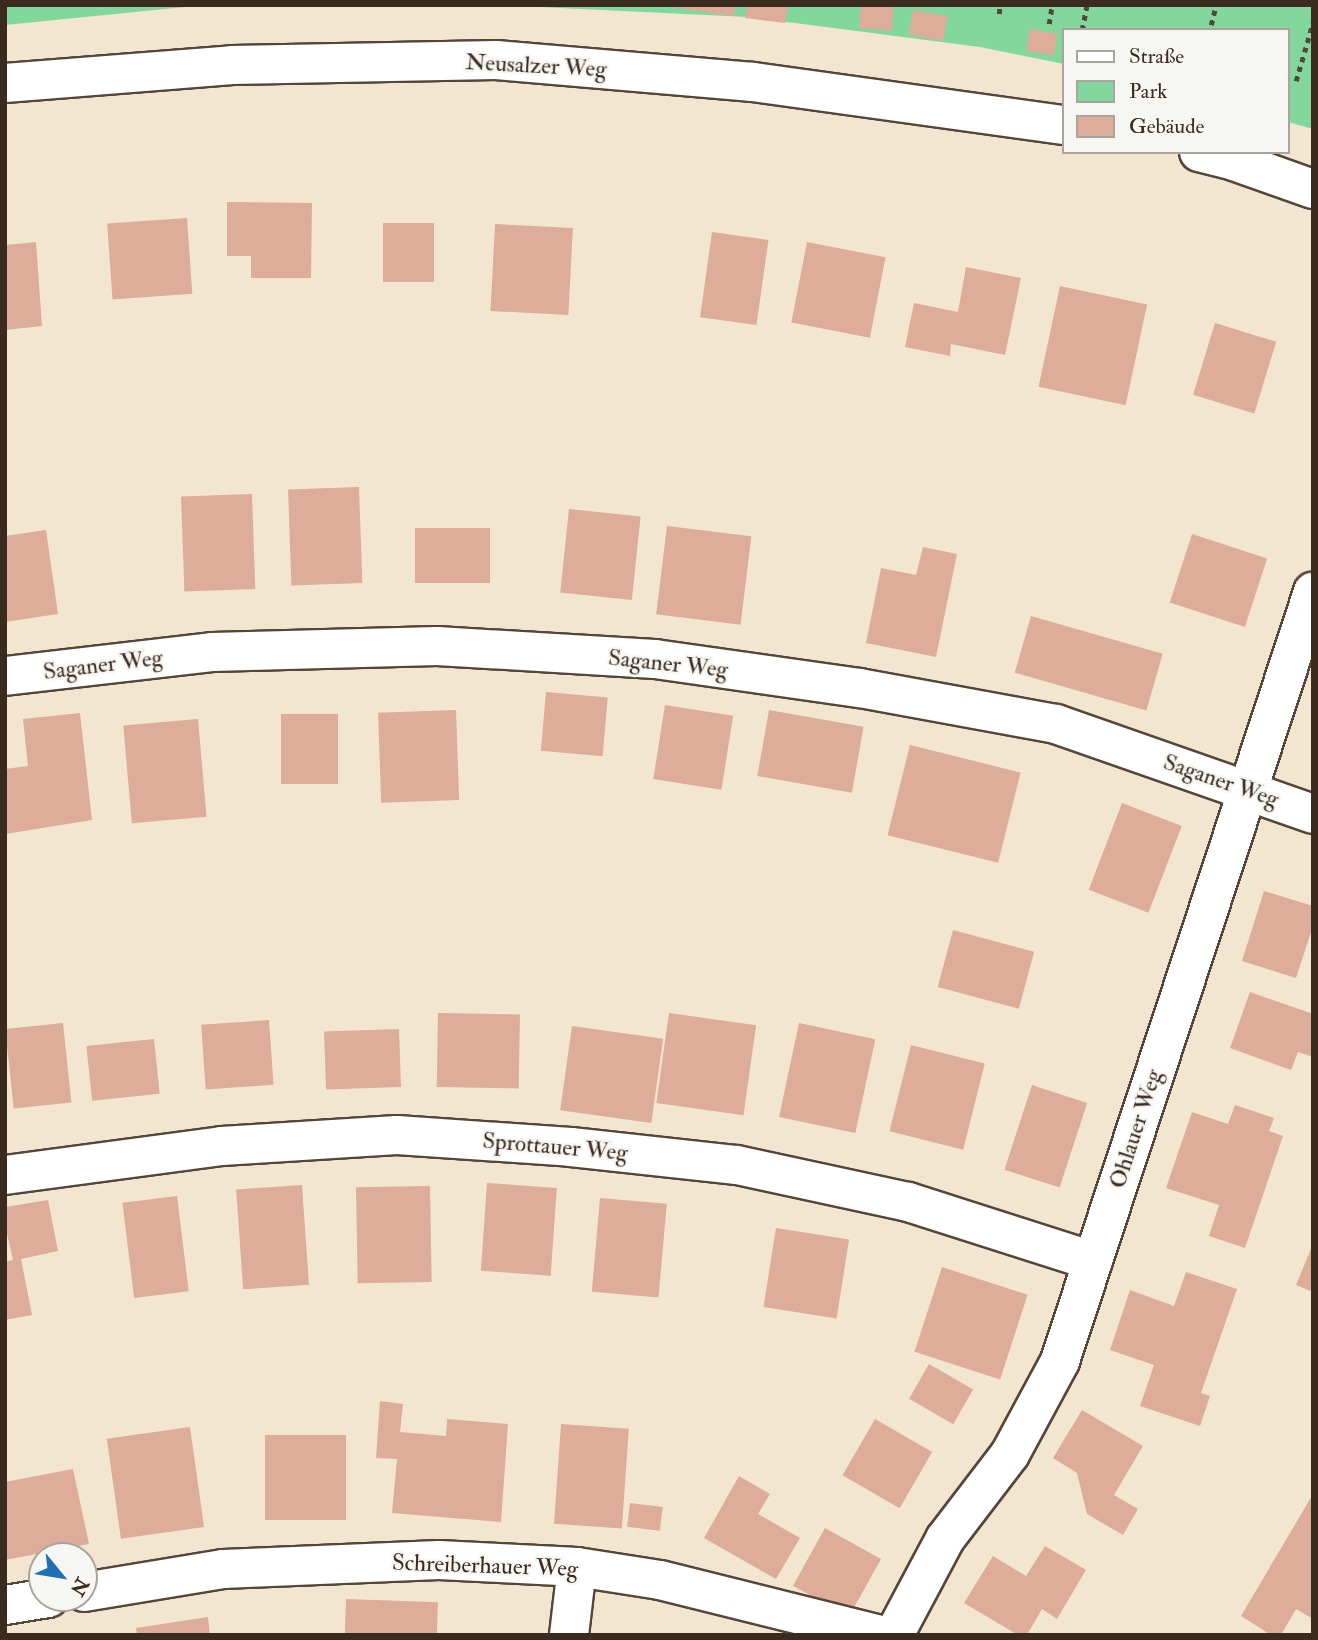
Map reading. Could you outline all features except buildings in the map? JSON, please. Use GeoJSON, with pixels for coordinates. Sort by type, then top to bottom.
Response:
{"type":"FeatureCollection","features":[{"type":"Feature","properties":{"kind":"street","name":"Neusalzer Weg"},"geometry":{"type":"LineString","coordinates":[[5,83],[232,65],[496,60],[753,82],[1062,125]]}},
{"type":"Feature","properties":{"kind":"street"},"geometry":{"type":"LineString","coordinates":[[1207,154],[1313,189]]}},
{"type":"Feature","properties":{"kind":"street","name":"Ohlauer Weg"},"geometry":{"type":"LineString","coordinates":[[894,1635],[945,1539],[1010,1454],[1054,1373],[1313,592]]}},
{"type":"Feature","properties":{"kind":"street","name":"Saganer Weg"},"geometry":{"type":"LineString","coordinates":[[5,676],[212,652],[437,646],[655,660],[860,688],[1056,724],[1313,814]]}},
{"type":"Feature","properties":{"kind":"street","name":"Sprottauer Weg"},"geometry":{"type":"LineString","coordinates":[[5,1175],[222,1146],[397,1135],[571,1147],[737,1165],[895,1199],[1093,1261]]}},
{"type":"Feature","properties":{"kind":"street","name":"Schreiberhauer Weg"},"geometry":{"type":"LineString","coordinates":[[98,1590],[223,1569],[439,1560],[577,1567],[660,1580],[881,1635]]}},
{"type":"Feature","properties":{"kind":"street"},"geometry":{"type":"LineString","coordinates":[[569,1635],[577,1567]]}},
{"type":"Feature","properties":{"kind":"street"},"geometry":{"type":"LineString","coordinates":[[5,1605],[28,1601]]}},
{"type":"Feature","properties":{"kind":"path"},"geometry":{"type":"LineString","coordinates":[[999,14],[1000,5]]}},
{"type":"Feature","properties":{"kind":"path"},"geometry":{"type":"LineString","coordinates":[[1049,24],[1052,5]]}},
{"type":"Feature","properties":{"kind":"path"},"geometry":{"type":"LineString","coordinates":[[1082,28],[1087,5]]}},
{"type":"Feature","properties":{"kind":"path"},"geometry":{"type":"LineString","coordinates":[[1211,24],[1216,5]]}},
{"type":"Feature","properties":{"kind":"path"},"geometry":{"type":"LineString","coordinates":[[1296,81],[1313,22]]}},
{"type":"Feature","properties":{"kind":"green space"},"geometry":{"type":"Polygon","coordinates":[[[5,5],[205,5],[5,25],[5,5]]]}},
{"type":"Feature","properties":{"kind":"green space"},"geometry":{"type":"Polygon","coordinates":[[[496,5],[1313,5],[1313,129],[1290,123],[1290,28],[1062,28],[1062,64],[980,47],[748,17],[496,5]]]}}]}
